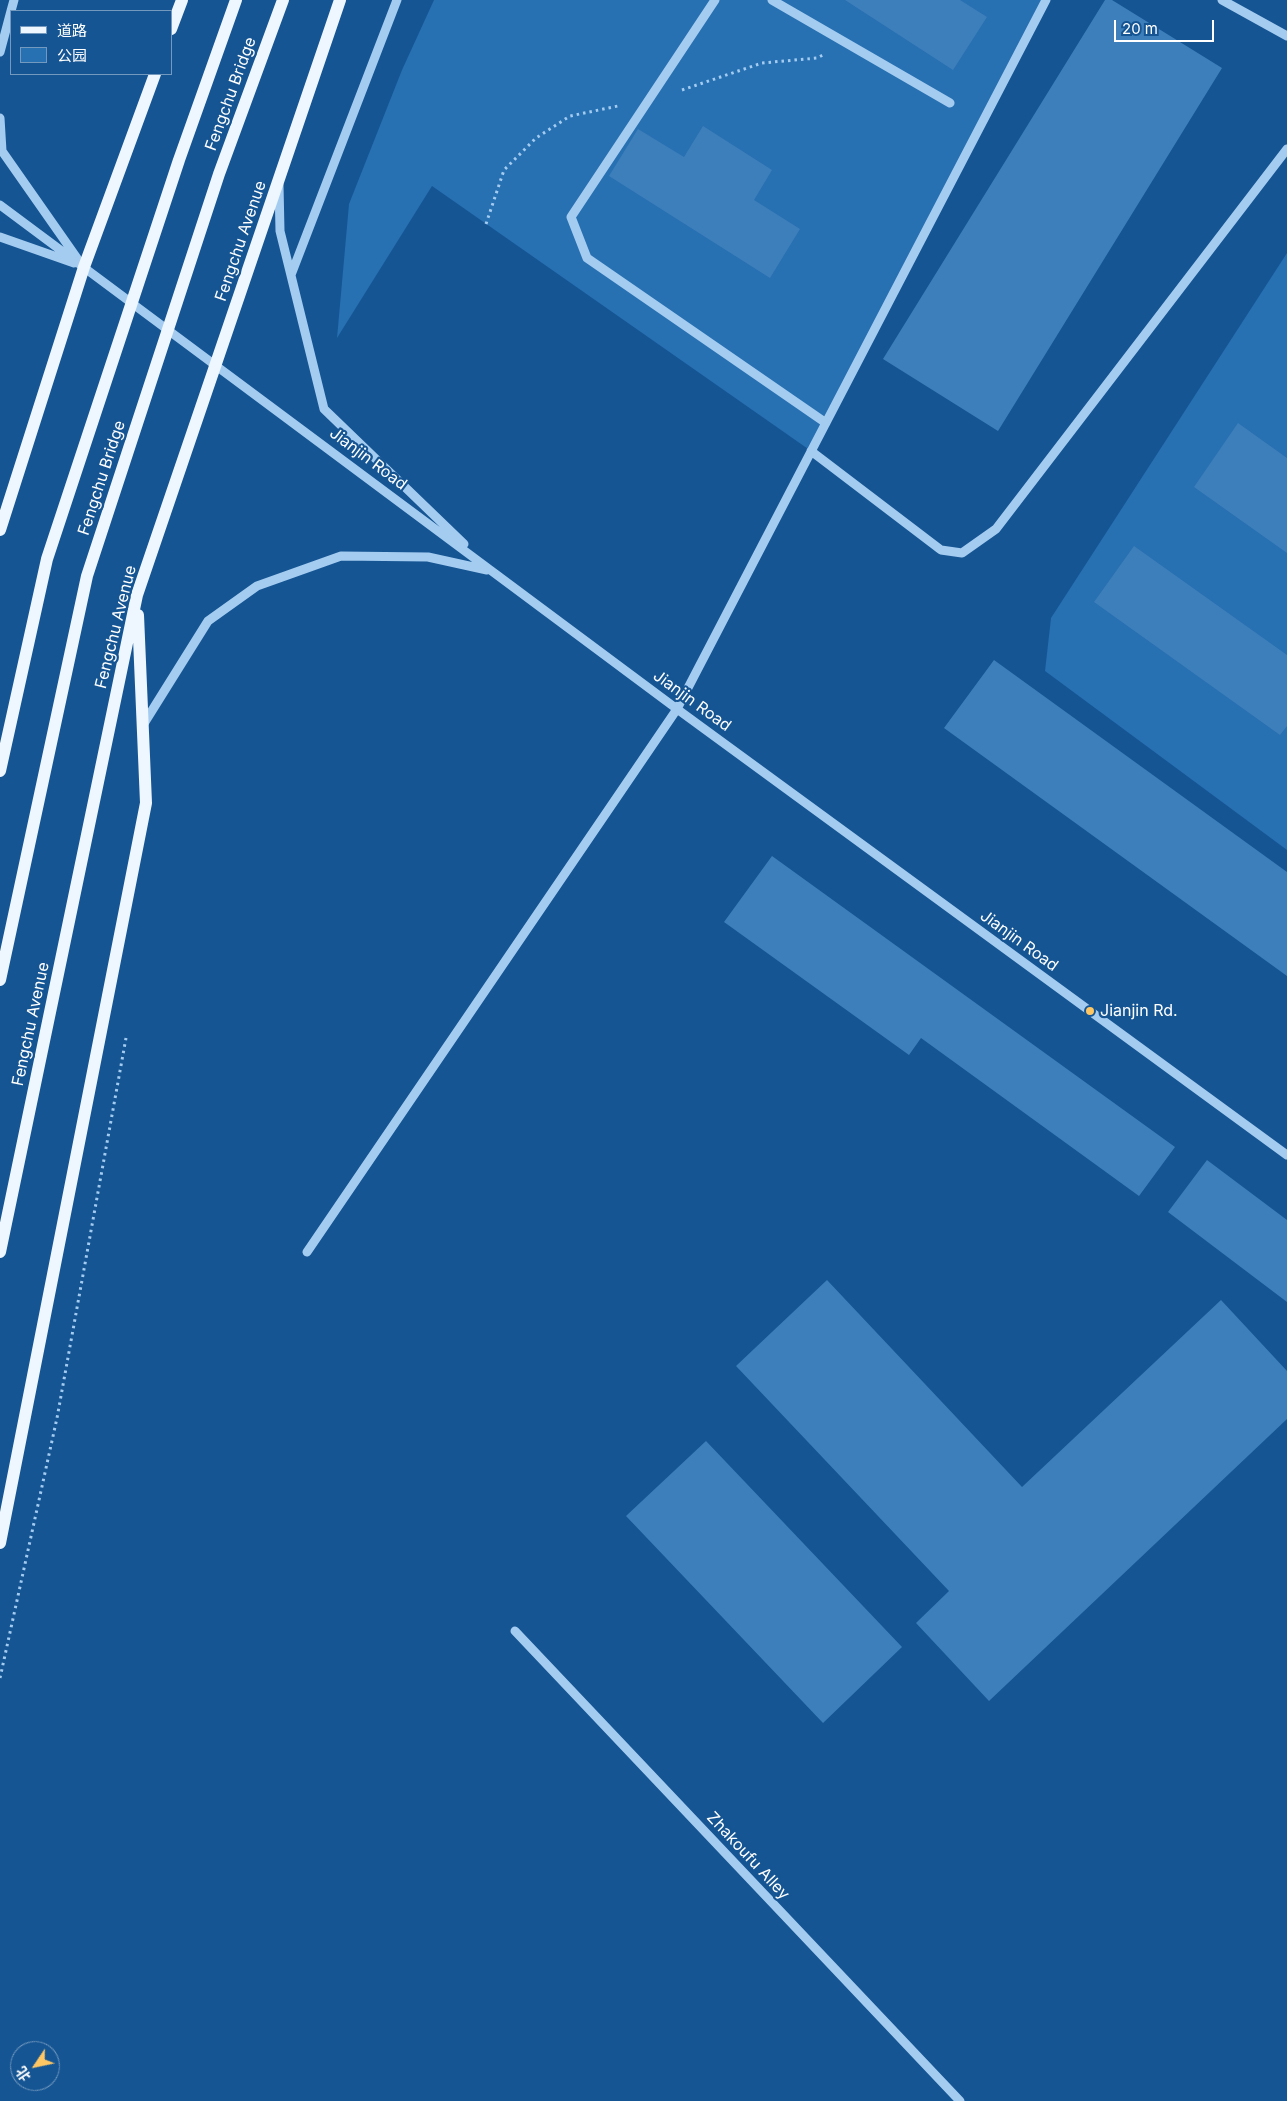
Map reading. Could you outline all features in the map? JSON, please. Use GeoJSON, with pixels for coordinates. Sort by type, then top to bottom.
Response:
{"type":"FeatureCollection","features":[{"type":"Feature","properties":{"kind":"main road"},"geometry":{"type":"LineString","coordinates":[[172,26],[182,0]]}},
{"type":"Feature","properties":{"kind":"main road","name":"Fengchu Bridge"},"geometry":{"type":"LineString","coordinates":[[0,771],[47,559],[179,160],[236,0]]}},
{"type":"Feature","properties":{"kind":"main road","name":"Fengchu Bridge"},"geometry":{"type":"LineString","coordinates":[[0,980],[87,576],[219,174],[283,0]]}},
{"type":"Feature","properties":{"kind":"main road","name":"Fengchu Avenue"},"geometry":{"type":"LineString","coordinates":[[0,1252],[137,595],[340,0]]}},
{"type":"Feature","properties":{"kind":"main road"},"geometry":{"type":"LineString","coordinates":[[0,527],[84,267],[155,75]]}},
{"type":"Feature","properties":{"kind":"main road"},"geometry":{"type":"LineString","coordinates":[[0,1543],[28,1409],[146,803],[137,595]]}},
{"type":"Feature","properties":{"kind":"street"},"geometry":{"type":"LineString","coordinates":[[290,275],[397,0]]}},
{"type":"Feature","properties":{"kind":"street"},"geometry":{"type":"LineString","coordinates":[[715,0],[571,217],[588,258],[826,423]]}},
{"type":"Feature","properties":{"kind":"street"},"geometry":{"type":"LineString","coordinates":[[772,0],[950,103]]}},
{"type":"Feature","properties":{"kind":"street"},"geometry":{"type":"LineString","coordinates":[[306,1252],[678,709],[1046,0]]}},
{"type":"Feature","properties":{"kind":"street"},"geometry":{"type":"LineString","coordinates":[[1222,0],[1287,36]]}},
{"type":"Feature","properties":{"kind":"street"},"geometry":{"type":"LineString","coordinates":[[0,52],[10,15]]}},
{"type":"Feature","properties":{"kind":"street"},"geometry":{"type":"LineString","coordinates":[[0,118],[2,151],[84,267]]}},
{"type":"Feature","properties":{"kind":"street"},"geometry":{"type":"LineString","coordinates":[[811,451],[941,550],[962,552],[996,529],[1287,149]]}},
{"type":"Feature","properties":{"kind":"street"},"geometry":{"type":"LineString","coordinates":[[279,180],[280,231],[324,409],[492,570]]}},
{"type":"Feature","properties":{"kind":"street","name":"Jianjin Road"},"geometry":{"type":"LineString","coordinates":[[0,205],[678,709],[1287,1155]]}},
{"type":"Feature","properties":{"kind":"street"},"geometry":{"type":"LineString","coordinates":[[0,237],[84,267]]}},
{"type":"Feature","properties":{"kind":"street"},"geometry":{"type":"LineString","coordinates":[[143,726],[208,621],[257,586],[341,556],[428,558],[492,570]]}},
{"type":"Feature","properties":{"kind":"street","name":"Zhakoufu Alley"},"geometry":{"type":"LineString","coordinates":[[515,1631],[960,2101]]}},
{"type":"Feature","properties":{"kind":"path"},"geometry":{"type":"LineString","coordinates":[[0,1678],[56,1418]]}},
{"type":"Feature","properties":{"kind":"green space"},"geometry":{"type":"Polygon","coordinates":[[[434,0],[1046,0],[811,451],[432,186],[337,338],[349,204],[402,70],[434,0]]]}},
{"type":"Feature","properties":{"kind":"green space"},"geometry":{"type":"Polygon","coordinates":[[[1287,253],[1287,850],[1045,671],[1051,618],[1287,253]]]}},
{"type":"Feature","properties":{"kind":"building"},"geometry":{"type":"Polygon","coordinates":[[[845,0],[960,0],[987,17],[953,70],[845,0]]]}},
{"type":"Feature","properties":{"kind":"building"},"geometry":{"type":"Polygon","coordinates":[[[1105,0],[1112,0],[1222,68],[998,431],[883,359],[1105,0]]]}},
{"type":"Feature","properties":{"kind":"building"},"geometry":{"type":"Polygon","coordinates":[[[703,126],[772,170],[754,200],[800,229],[770,278],[609,176],[638,129],[684,157],[703,126]]]}},
{"type":"Feature","properties":{"kind":"building"},"geometry":{"type":"Polygon","coordinates":[[[1238,423],[1287,458],[1287,553],[1194,487],[1238,423]]]}},
{"type":"Feature","properties":{"kind":"building"},"geometry":{"type":"Polygon","coordinates":[[[1134,546],[1287,655],[1287,726],[1280,735],[1094,602],[1134,546]]]}},
{"type":"Feature","properties":{"kind":"building"},"geometry":{"type":"Polygon","coordinates":[[[994,660],[1287,872],[1287,976],[944,728],[994,660]]]}},
{"type":"Feature","properties":{"kind":"building"},"geometry":{"type":"Polygon","coordinates":[[[772,856],[1175,1147],[1139,1196],[921,1038],[909,1055],[724,922],[772,856]]]}},
{"type":"Feature","properties":{"kind":"building"},"geometry":{"type":"Polygon","coordinates":[[[1207,1160],[1287,1220],[1287,1302],[1168,1212],[1207,1160]]]}},
{"type":"Feature","properties":{"kind":"building"},"geometry":{"type":"Polygon","coordinates":[[[827,1280],[1022,1487],[1221,1300],[1287,1371],[1287,1419],[989,1701],[916,1623],[949,1591],[736,1366],[827,1280]]]}},
{"type":"Feature","properties":{"kind":"building"},"geometry":{"type":"Polygon","coordinates":[[[706,1441],[902,1647],[823,1723],[626,1516],[706,1441]]]}},
{"type":"Feature","properties":{"kind":"place","name":"Jianjin Rd."},"geometry":{"type":"Point","coordinates":[1090,1011]}}]}
